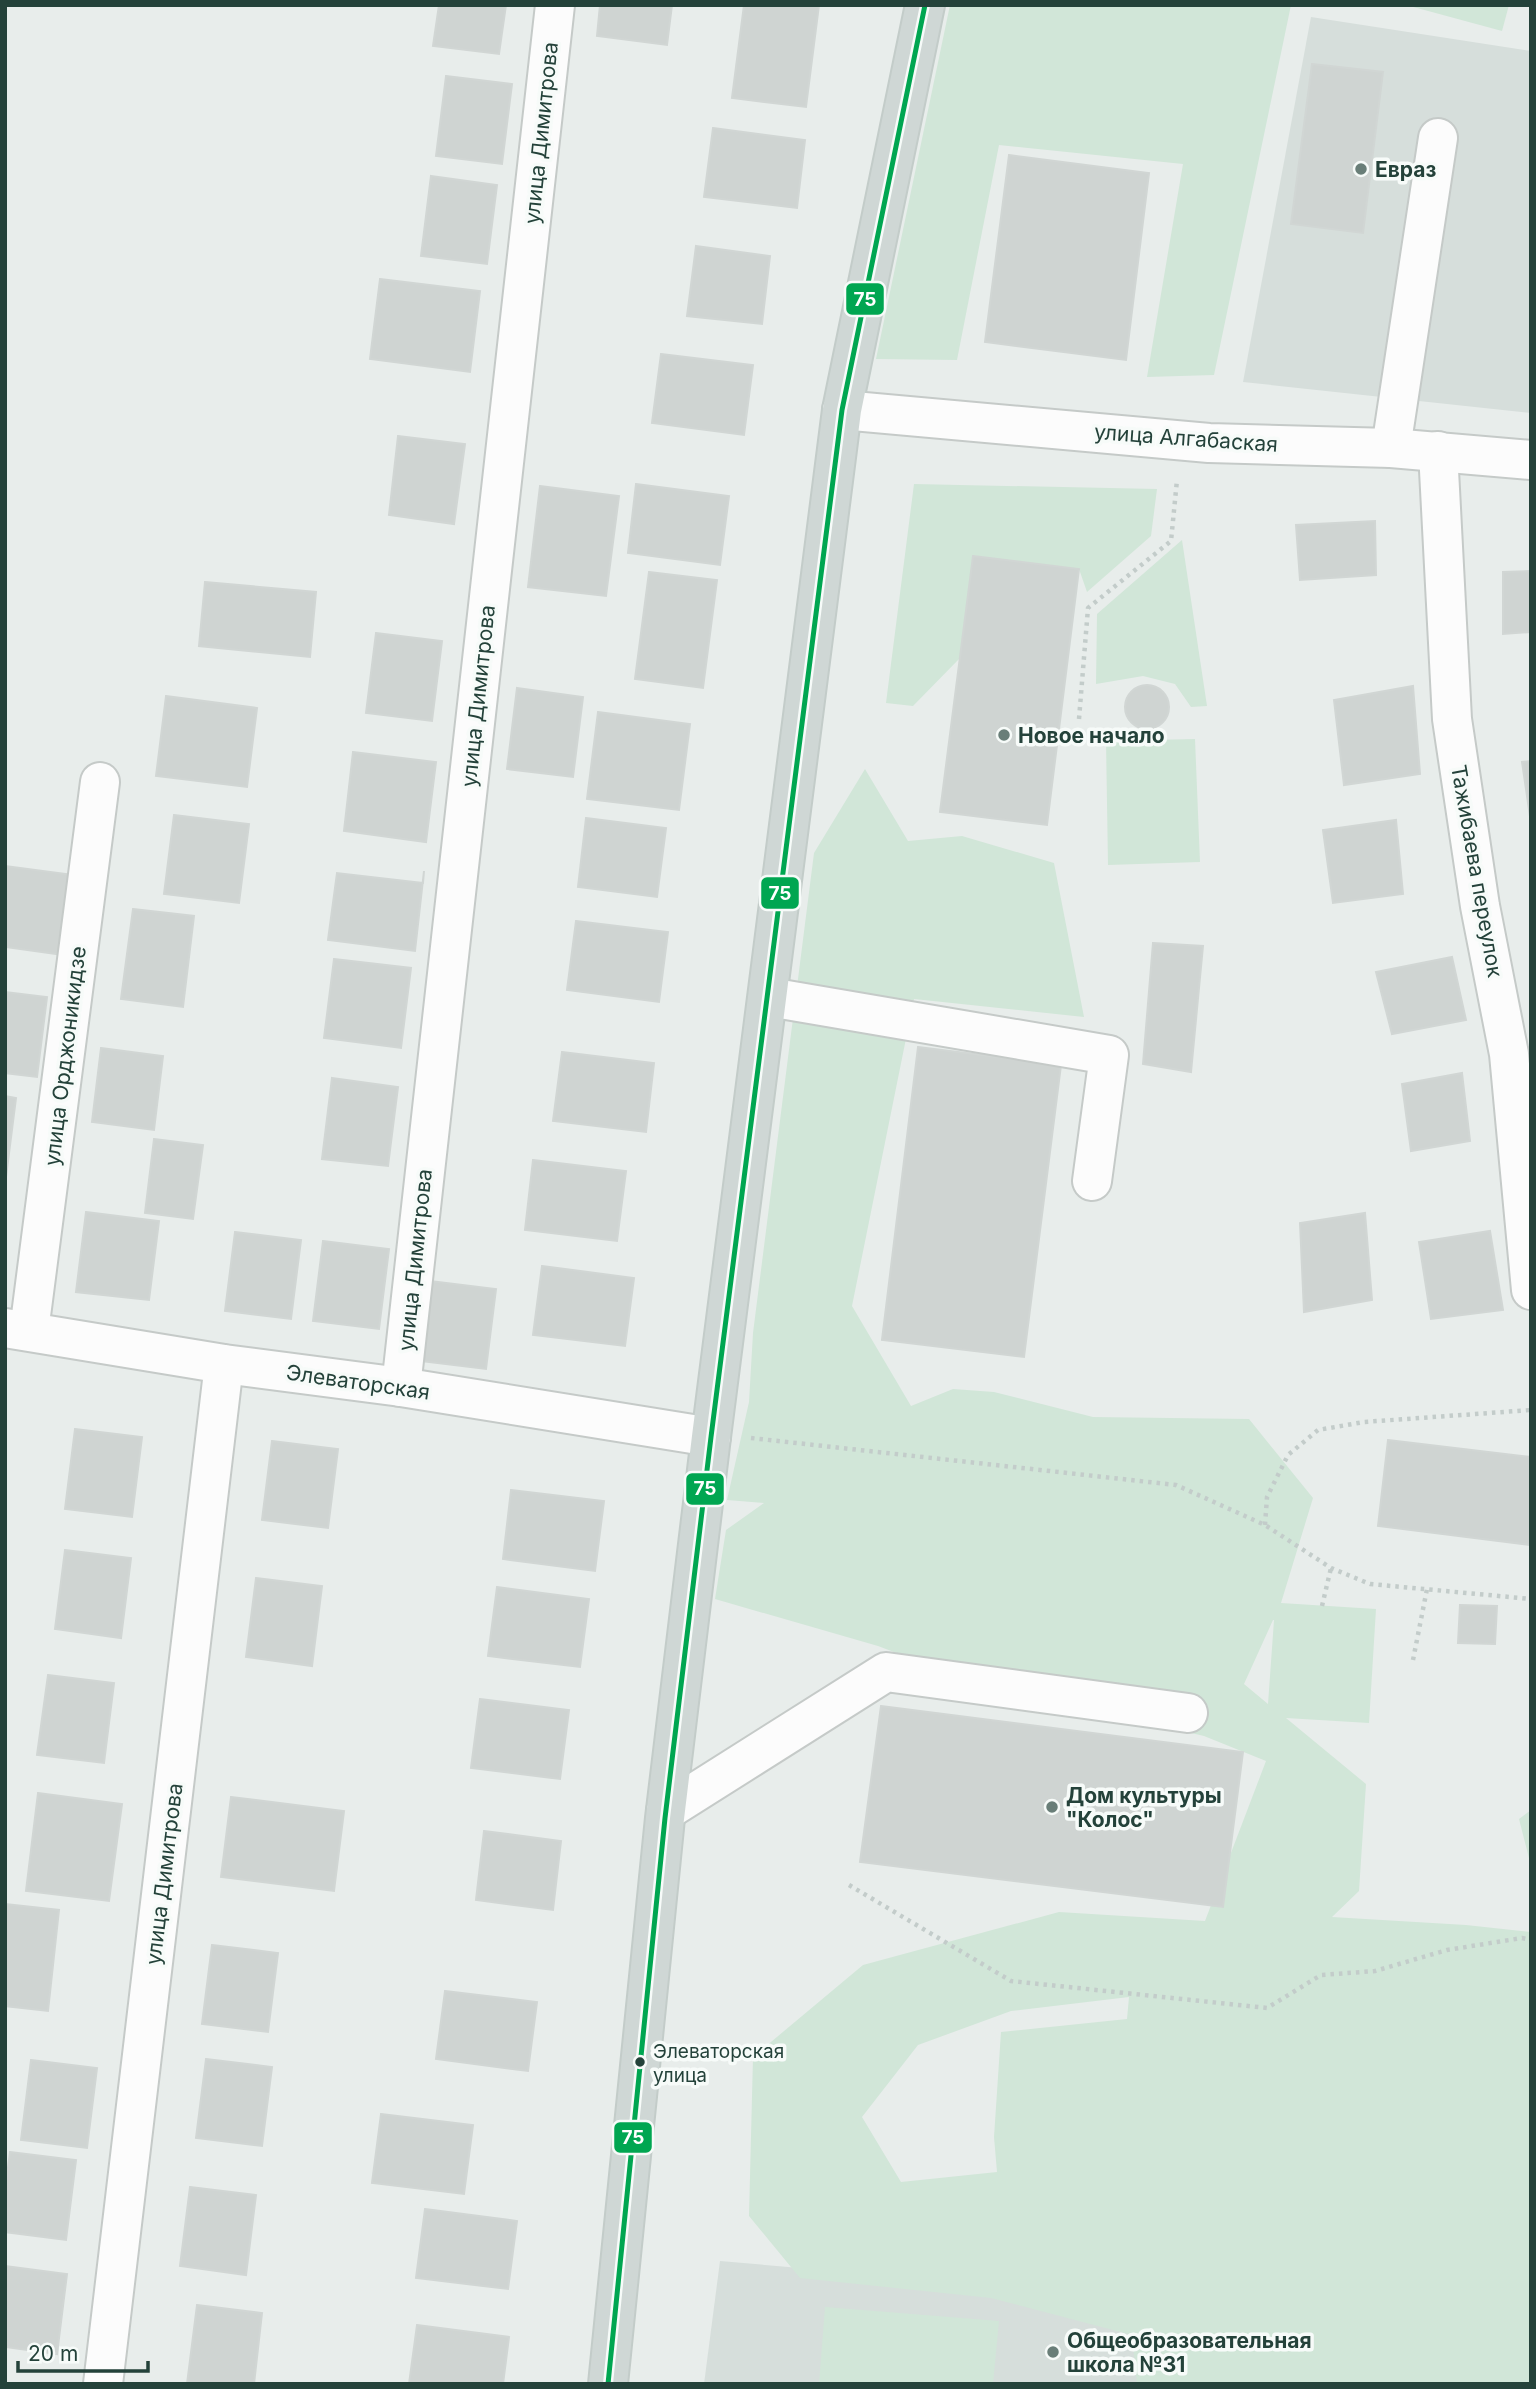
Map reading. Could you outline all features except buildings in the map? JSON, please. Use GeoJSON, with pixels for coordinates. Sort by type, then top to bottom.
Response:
{"type":"FeatureCollection","features":[{"type":"Feature","properties":{"kind":"main road"},"geometry":{"type":"LineString","coordinates":[[608,2384],[666,1811],[842,410],[925,5]]}},
{"type":"Feature","properties":{"kind":"street","name":"улица Димитрова"},"geometry":{"type":"LineString","coordinates":[[401,1387],[555,5]]}},
{"type":"Feature","properties":{"kind":"street"},"geometry":{"type":"LineString","coordinates":[[1391,448],[1438,138]]}},
{"type":"Feature","properties":{"kind":"street","name":"улица Алгабаская"},"geometry":{"type":"LineString","coordinates":[[842,410],[1181,440],[1391,448],[1531,460]]}},
{"type":"Feature","properties":{"kind":"street","name":"Тажибаева переулок"},"geometry":{"type":"LineString","coordinates":[[1438,451],[1452,719],[1480,906],[1509,1054],[1531,1290]]}},
{"type":"Feature","properties":{"kind":"street","name":"улица Орджоникидзе"},"geometry":{"type":"LineString","coordinates":[[17,1330],[100,782]]}},
{"type":"Feature","properties":{"kind":"street"},"geometry":{"type":"LineString","coordinates":[[769,997],[1109,1055],[1092,1181]]}},
{"type":"Feature","properties":{"kind":"street","name":"Элеваторская"},"geometry":{"type":"LineString","coordinates":[[17,1330],[224,1364],[401,1387],[711,1437]]}},
{"type":"Feature","properties":{"kind":"street","name":"улица Димитрова"},"geometry":{"type":"LineString","coordinates":[[103,2384],[224,1364]]}},
{"type":"Feature","properties":{"kind":"street"},"geometry":{"type":"LineString","coordinates":[[666,1811],[886,1672],[1188,1713]]}},
{"type":"Feature","properties":{"kind":"path"},"geometry":{"type":"LineString","coordinates":[[1079,719],[1088,608],[1171,541],[1181,440]]}},
{"type":"Feature","properties":{"kind":"path"},"geometry":{"type":"LineString","coordinates":[[1265,1525],[1267,1497],[1288,1455],[1318,1430],[1364,1422],[1531,1410]]}},
{"type":"Feature","properties":{"kind":"path"},"geometry":{"type":"LineString","coordinates":[[711,1437],[776,1440],[1176,1485],[1265,1525],[1331,1568],[1370,1584],[1531,1599]]}},
{"type":"Feature","properties":{"kind":"path"},"geometry":{"type":"LineString","coordinates":[[1322,1606],[1331,1568]]}},
{"type":"Feature","properties":{"kind":"path"},"geometry":{"type":"LineString","coordinates":[[1413,1660],[1427,1589]]}},
{"type":"Feature","properties":{"kind":"path"},"geometry":{"type":"LineString","coordinates":[[849,1885],[1011,1980],[1267,2008],[1321,1975],[1375,1971],[1447,1950],[1522,1938],[1531,1940]]}},
{"type":"Feature","properties":{"kind":"shaded area"},"geometry":{"type":"Polygon","coordinates":[[[1311,17],[1531,51],[1531,413],[1243,382],[1311,17]]]}},
{"type":"Feature","properties":{"kind":"shaded area","name":"Общеобразовательная школа №31"},"geometry":{"type":"Polygon","coordinates":[[[720,2261],[1402,2320],[1394,2384],[704,2384],[720,2261]]]}},
{"type":"Feature","properties":{"kind":"green space"},"geometry":{"type":"Polygon","coordinates":[[[950,5],[1291,5],[1214,375],[1147,377],[1183,164],[999,145],[957,360],[876,359],[950,5]]]}},
{"type":"Feature","properties":{"kind":"green space"},"geometry":{"type":"Polygon","coordinates":[[[1406,5],[1509,5],[1502,31],[1406,5]]]}},
{"type":"Feature","properties":{"kind":"green space"},"geometry":{"type":"Polygon","coordinates":[[[914,484],[1157,489],[1151,536],[1087,592],[1079,569],[973,556],[960,658],[913,706],[886,703],[914,484]]]}},
{"type":"Feature","properties":{"kind":"green space"},"geometry":{"type":"Polygon","coordinates":[[[1182,540],[1207,706],[1191,707],[1175,684],[1143,676],[1096,684],[1097,614],[1182,540]]]}},
{"type":"Feature","properties":{"kind":"green space"},"geometry":{"type":"Polygon","coordinates":[[[1195,739],[1200,862],[1108,865],[1106,741],[1195,739]]]}},
{"type":"Feature","properties":{"kind":"green space"},"geometry":{"type":"Polygon","coordinates":[[[865,769],[908,841],[962,836],[1054,863],[1084,1017],[914,999],[852,1306],[911,1406],[953,1389],[994,1392],[1093,1417],[1249,1419],[1313,1498],[1281,1603],[1376,1609],[1369,1723],[1286,1718],[1366,1784],[1359,1891],[1332,1917],[1531,1932],[1531,2384],[1137,2384],[1132,2335],[991,2298],[800,2278],[749,2216],[753,2057],[863,1965],[1059,1912],[1205,1921],[1266,1761],[1204,1736],[976,1683],[878,1646],[715,1599],[726,1530],[764,1503],[727,1500],[749,1402],[753,1333],[814,853],[865,769]],[[1274,1620],[1244,1684],[1268,1704],[1274,1620]],[[1129,1997],[1011,2011],[918,2045],[862,2117],[901,2182],[997,2172],[994,2137],[1001,2032],[1127,2019],[1129,1997]]]}},
{"type":"Feature","properties":{"kind":"green space"},"geometry":{"type":"Polygon","coordinates":[[[1531,1810],[1531,1866],[1519,1819],[1531,1810]]]}},
{"type":"Feature","properties":{"kind":"green space"},"geometry":{"type":"Polygon","coordinates":[[[825,2307],[999,2321],[993,2384],[819,2384],[825,2307]]]}},
{"type":"Feature","properties":{"kind":"transit line","name":"75"},"geometry":{"type":"LineString","coordinates":[[608,2384],[665,1818],[842,410],[925,5]]}},
{"type":"Feature","properties":{"kind":"place","name":"Евраз"},"geometry":{"type":"Point","coordinates":[1361,169]}},
{"type":"Feature","properties":{"kind":"place","name":"Новое начало"},"geometry":{"type":"Point","coordinates":[1004,735]}},
{"type":"Feature","properties":{"kind":"place","name":"Дом культуры \"Колос\""},"geometry":{"type":"Point","coordinates":[1052,1807]}},
{"type":"Feature","properties":{"kind":"place","name":"Элеваторская улица"},"geometry":{"type":"Point","coordinates":[640,2062]}},
{"type":"Feature","properties":{"kind":"place","name":"Общеобразовательная школа №31"},"geometry":{"type":"Point","coordinates":[1053,2352]}}]}
